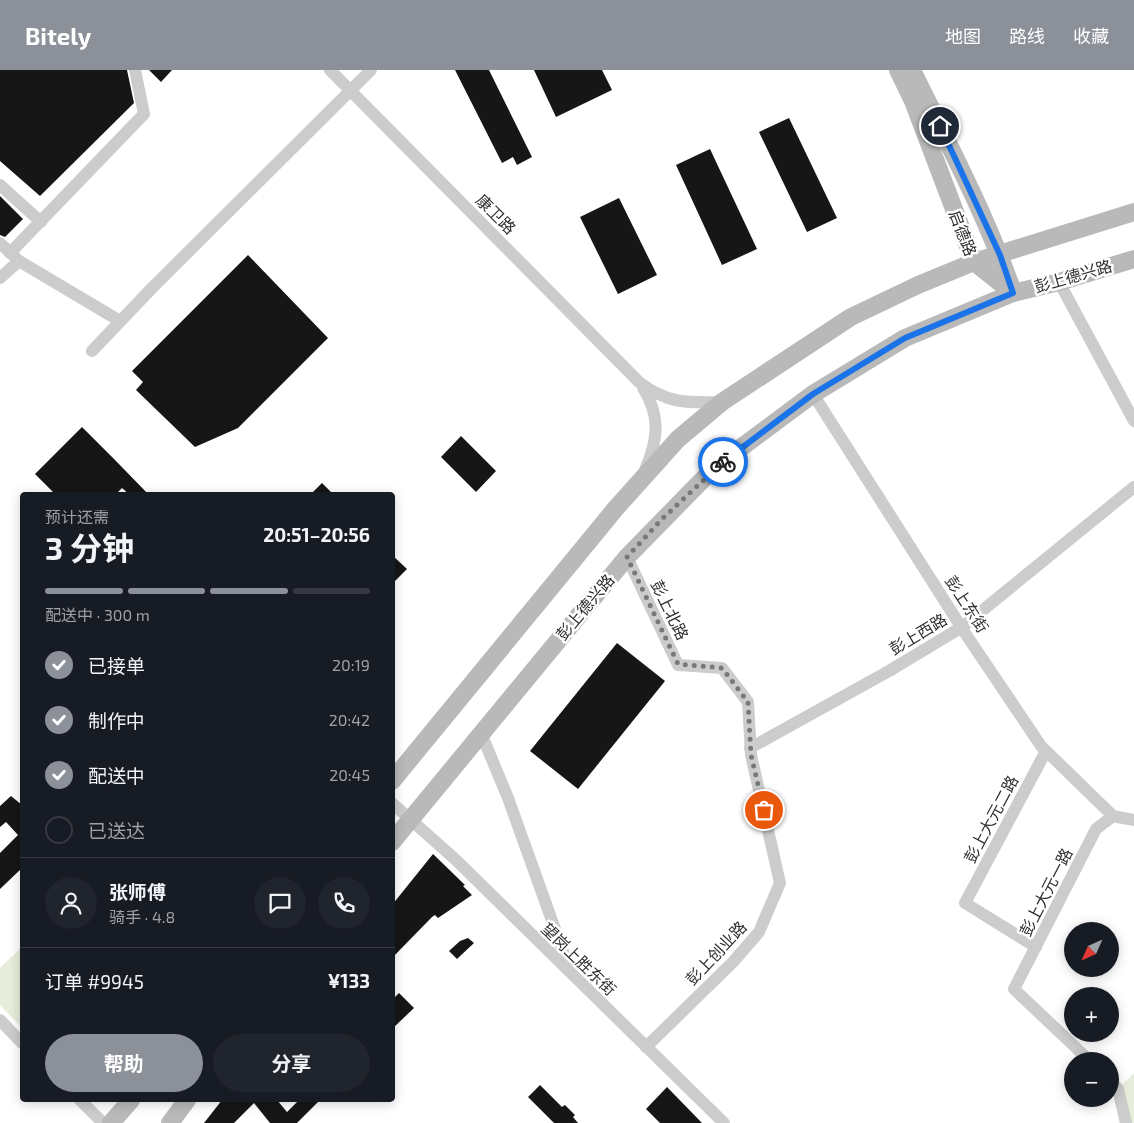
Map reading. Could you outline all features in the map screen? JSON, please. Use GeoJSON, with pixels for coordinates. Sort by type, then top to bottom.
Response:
{"type":"FeatureCollection","features":[{"type":"Feature","properties":{"kind":"street"},"geometry":{"type":"LineString","coordinates":[[0,278],[42,222],[144,114],[135,70]]}},
{"type":"Feature","properties":{"kind":"street","name":"康卫路"},"geometry":{"type":"LineString","coordinates":[[330,70],[639,382]]}},
{"type":"Feature","properties":{"kind":"street"},"geometry":{"type":"LineString","coordinates":[[92,351],[371,70]]}},
{"type":"Feature","properties":{"kind":"street","name":"启德路"},"geometry":{"type":"LineString","coordinates":[[898,70],[913,101],[974,262],[1013,293]]}},
{"type":"Feature","properties":{"kind":"street","name":"启德路"},"geometry":{"type":"LineString","coordinates":[[912,70],[972,191],[1000,255],[1013,293]]}},
{"type":"Feature","properties":{"kind":"street"},"geometry":{"type":"LineString","coordinates":[[0,185],[42,222]]}},
{"type":"Feature","properties":{"kind":"street"},"geometry":{"type":"LineString","coordinates":[[395,777],[598,529],[678,439],[722,402],[852,318],[918,285],[974,262],[1134,212]]}},
{"type":"Feature","properties":{"kind":"street"},"geometry":{"type":"LineString","coordinates":[[0,243],[15,257],[120,321]]}},
{"type":"Feature","properties":{"kind":"street","name":"彭上德兴路"},"geometry":{"type":"LineString","coordinates":[[395,838],[627,557],[715,467],[813,394],[905,338],[1013,293],[1058,282],[1134,259]]}},
{"type":"Feature","properties":{"kind":"street"},"geometry":{"type":"LineString","coordinates":[[1058,282],[1134,421]]}},
{"type":"Feature","properties":{"kind":"street"},"geometry":{"type":"LineString","coordinates":[[639,382],[667,399],[696,403],[722,402]]}},
{"type":"Feature","properties":{"kind":"street"},"geometry":{"type":"LineString","coordinates":[[639,382],[650,399],[657,421],[655,445],[640,482]]}},
{"type":"Feature","properties":{"kind":"street","name":"彭上东街"},"geometry":{"type":"LineString","coordinates":[[813,394],[962,627],[1046,751],[1113,816]]}},
{"type":"Feature","properties":{"kind":"street","name":"彭上西路"},"geometry":{"type":"LineString","coordinates":[[750,748],[889,671],[962,627],[1134,487]]}},
{"type":"Feature","properties":{"kind":"street","name":"彭上北路"},"geometry":{"type":"LineString","coordinates":[[627,557],[678,664],[722,668],[748,702],[750,748]]}},
{"type":"Feature","properties":{"kind":"street"},"geometry":{"type":"LineString","coordinates":[[481,734],[508,798],[570,973]]}},
{"type":"Feature","properties":{"kind":"street","name":"彭上创业路"},"geometry":{"type":"LineString","coordinates":[[646,1047],[733,962],[759,932],[780,883],[750,748]]}},
{"type":"Feature","properties":{"kind":"street","name":"彭上大元二路"},"geometry":{"type":"LineString","coordinates":[[1036,947],[965,903],[1046,751]]}},
{"type":"Feature","properties":{"kind":"street","name":"望岗上胜东街"},"geometry":{"type":"LineString","coordinates":[[395,806],[724,1123]]}},
{"type":"Feature","properties":{"kind":"street"},"geometry":{"type":"LineString","coordinates":[[1113,816],[1132,821]]}},
{"type":"Feature","properties":{"kind":"street","name":"彭上大元一路"},"geometry":{"type":"LineString","coordinates":[[1080,1052],[1014,989],[1096,829],[1113,816]]}},
{"type":"Feature","properties":{"kind":"street"},"geometry":{"type":"LineString","coordinates":[[0,1020],[20,1041]]}},
{"type":"Feature","properties":{"kind":"street"},"geometry":{"type":"LineString","coordinates":[[1119,1092],[1126,1123]]}},
{"type":"Feature","properties":{"kind":"street"},"geometry":{"type":"LineString","coordinates":[[82,1102],[102,1123]]}},
{"type":"Feature","properties":{"kind":"street"},"geometry":{"type":"LineString","coordinates":[[111,1123],[129,1102]]}},
{"type":"Feature","properties":{"kind":"street"},"geometry":{"type":"LineString","coordinates":[[170,1123],[186,1102]]}},
{"type":"Feature","properties":{"kind":"green space"},"geometry":{"type":"Polygon","coordinates":[[[20,949],[20,1026],[0,1005],[0,968],[20,949]]]}},
{"type":"Feature","properties":{"kind":"green space"},"geometry":{"type":"Polygon","coordinates":[[[1134,1073],[1134,1123],[1126,1123],[1119,1088],[1134,1073]]]}},
{"type":"Feature","properties":{"kind":"building"},"geometry":{"type":"Polygon","coordinates":[[[0,70],[127,70],[134,103],[40,196],[0,161],[0,70]]]}},
{"type":"Feature","properties":{"kind":"building"},"geometry":{"type":"Polygon","coordinates":[[[149,70],[172,70],[161,82],[149,70]]]}},
{"type":"Feature","properties":{"kind":"building"},"geometry":{"type":"Polygon","coordinates":[[[455,70],[489,70],[532,157],[517,165],[513,157],[502,163],[455,70]]]}},
{"type":"Feature","properties":{"kind":"building"},"geometry":{"type":"Polygon","coordinates":[[[534,70],[602,70],[612,90],[556,117],[534,70]]]}},
{"type":"Feature","properties":{"kind":"building"},"geometry":{"type":"Polygon","coordinates":[[[789,118],[837,218],[807,232],[759,132],[789,118]]]}},
{"type":"Feature","properties":{"kind":"building"},"geometry":{"type":"Polygon","coordinates":[[[710,149],[757,249],[722,265],[676,165],[710,149]]]}},
{"type":"Feature","properties":{"kind":"building"},"geometry":{"type":"Polygon","coordinates":[[[0,196],[23,219],[5,237],[0,235],[0,196]]]}},
{"type":"Feature","properties":{"kind":"building"},"geometry":{"type":"Polygon","coordinates":[[[619,198],[657,275],[618,294],[580,217],[619,198]]]}},
{"type":"Feature","properties":{"kind":"building"},"geometry":{"type":"Polygon","coordinates":[[[248,255],[328,338],[238,428],[195,447],[136,390],[143,382],[132,371],[248,255]]]}},
{"type":"Feature","properties":{"kind":"building"},"geometry":{"type":"Polygon","coordinates":[[[82,427],[146,492],[127,492],[122,488],[118,492],[53,492],[35,474],[82,427]]]}},
{"type":"Feature","properties":{"kind":"building"},"geometry":{"type":"Polygon","coordinates":[[[461,436],[496,471],[476,492],[441,457],[461,436]]]}},
{"type":"Feature","properties":{"kind":"building"},"geometry":{"type":"Polygon","coordinates":[[[322,483],[331,492],[313,492],[322,483]]]}},
{"type":"Feature","properties":{"kind":"building"},"geometry":{"type":"Polygon","coordinates":[[[395,558],[407,569],[395,581],[395,558]]]}},
{"type":"Feature","properties":{"kind":"building"},"geometry":{"type":"Polygon","coordinates":[[[617,643],[665,681],[578,789],[530,751],[617,643]]]}},
{"type":"Feature","properties":{"kind":"building"},"geometry":{"type":"Polygon","coordinates":[[[11,796],[20,803],[20,870],[0,889],[0,853],[18,835],[6,822],[0,827],[0,806],[11,796]]]}},
{"type":"Feature","properties":{"kind":"building"},"geometry":{"type":"Polygon","coordinates":[[[433,854],[465,885],[463,886],[472,895],[438,918],[435,915],[432,917],[395,955],[395,901],[433,854]]]}},
{"type":"Feature","properties":{"kind":"building"},"geometry":{"type":"Polygon","coordinates":[[[468,938],[474,943],[457,959],[449,951],[460,941],[468,938]]]}},
{"type":"Feature","properties":{"kind":"building"},"geometry":{"type":"Polygon","coordinates":[[[399,993],[414,1008],[395,1026],[395,997],[399,993]]]}},
{"type":"Feature","properties":{"kind":"building"},"geometry":{"type":"Polygon","coordinates":[[[540,1085],[562,1107],[565,1105],[575,1115],[573,1117],[578,1123],[554,1123],[528,1097],[540,1085]]]}},
{"type":"Feature","properties":{"kind":"building"},"geometry":{"type":"Polygon","coordinates":[[[667,1087],[702,1123],[660,1123],[646,1109],[667,1087]]]}},
{"type":"Feature","properties":{"kind":"building"},"geometry":{"type":"Polygon","coordinates":[[[220,1102],[279,1102],[287,1112],[297,1102],[318,1102],[297,1123],[270,1123],[254,1103],[234,1123],[204,1123],[220,1102]]]}},
{"type":"Feature","properties":{"kind":"way so far"},"geometry":{"type":"LineString","coordinates":[[723,462],[715,467],[662,519],[627,557],[678,664],[692,667],[722,668],[748,702],[751,755],[764,810]]}},
{"type":"Feature","properties":{"kind":"route"},"geometry":{"type":"LineString","coordinates":[[723,462],[777,419],[813,394],[905,338],[1013,293],[1000,255],[972,191],[940,126]]}}]}
